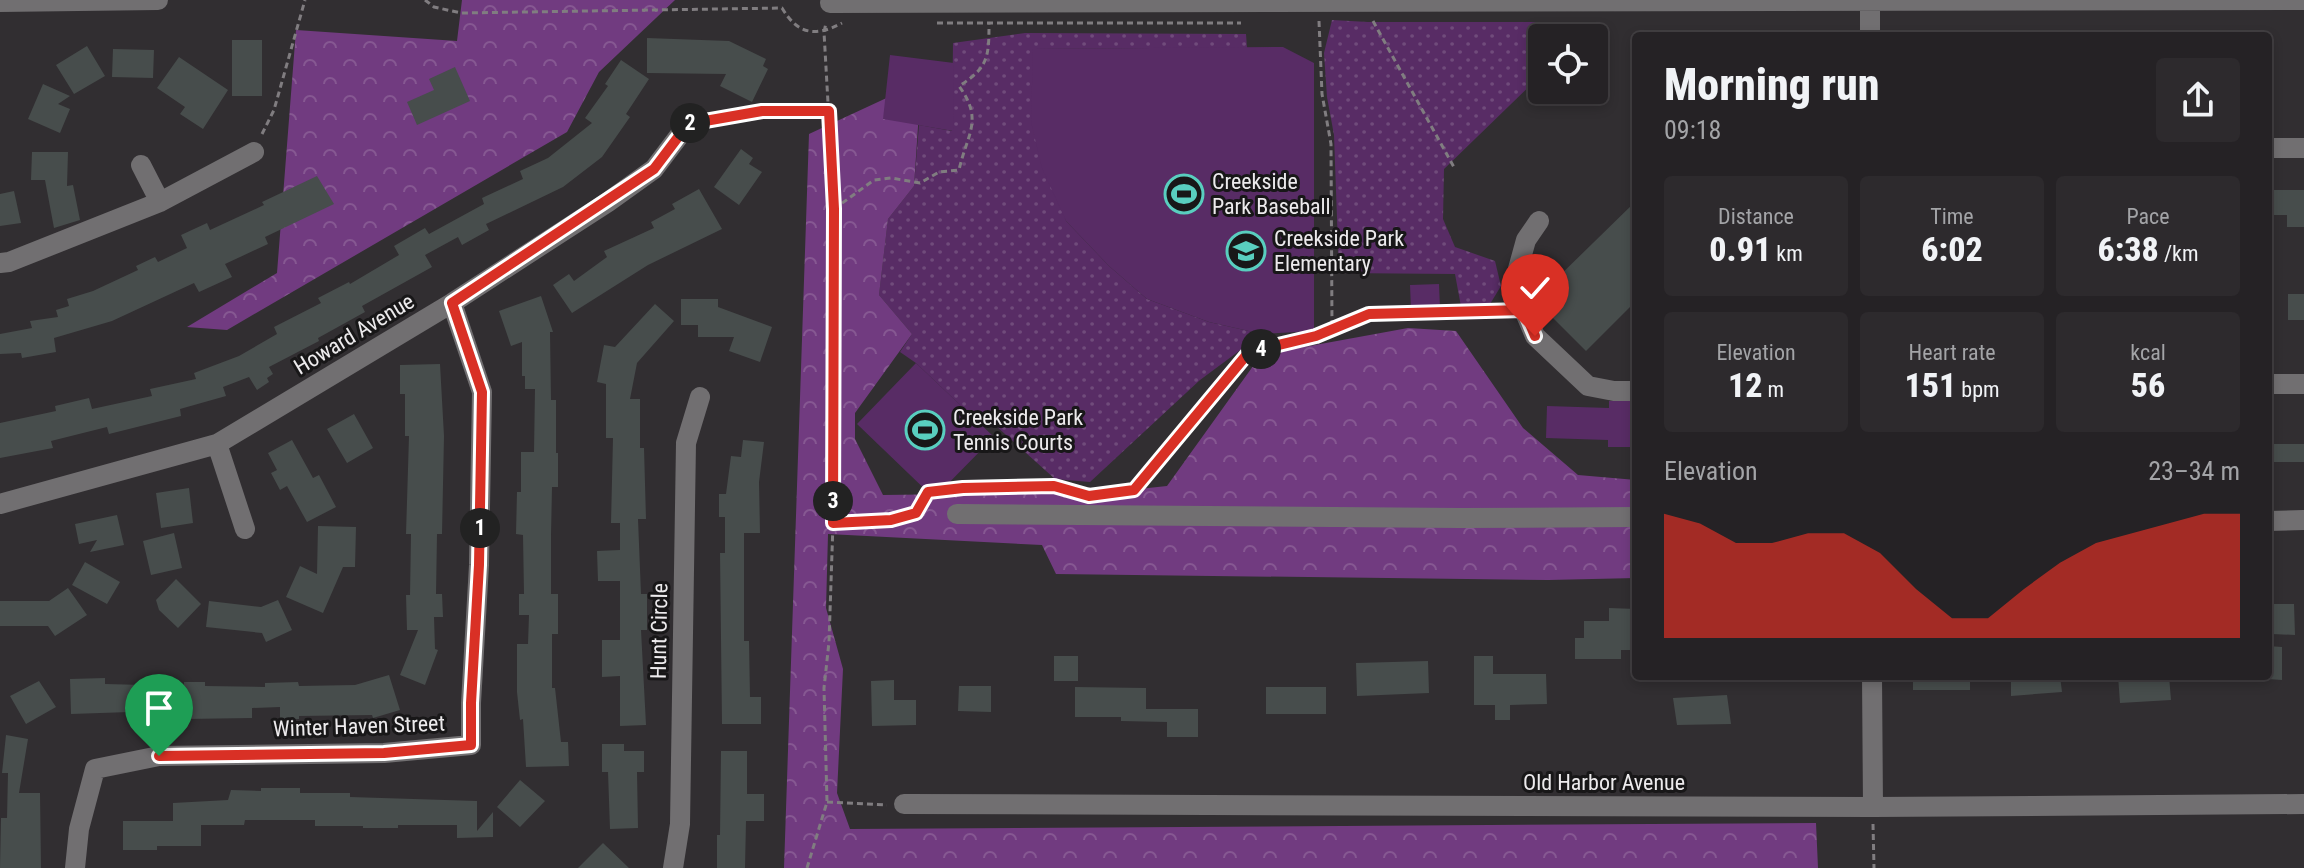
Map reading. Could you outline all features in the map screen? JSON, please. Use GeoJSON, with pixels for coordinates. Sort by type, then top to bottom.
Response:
{"type":"FeatureCollection","features":[{"type":"Feature","properties":{"kind":"street"},"geometry":{"type":"LineString","coordinates":[[0,2],[158,0]]}},
{"type":"Feature","properties":{"kind":"street"},"geometry":{"type":"LineString","coordinates":[[1870,0],[1870,32]]}},
{"type":"Feature","properties":{"kind":"street"},"geometry":{"type":"LineString","coordinates":[[830,3],[2304,0]]}},
{"type":"Feature","properties":{"kind":"street","name":"Howard Avenue"},"geometry":{"type":"LineString","coordinates":[[4,510],[217,444],[452,303],[654,169],[688,124]]}},
{"type":"Feature","properties":{"kind":"street"},"geometry":{"type":"LineString","coordinates":[[2272,148],[2304,148]]}},
{"type":"Feature","properties":{"kind":"street"},"geometry":{"type":"LineString","coordinates":[[0,263],[160,202],[254,152]]}},
{"type":"Feature","properties":{"kind":"street"},"geometry":{"type":"LineString","coordinates":[[141,165],[160,202]]}},
{"type":"Feature","properties":{"kind":"street"},"geometry":{"type":"LineString","coordinates":[[1539,221],[1526,240],[1518,269],[1524,310],[1535,336],[1588,386],[1632,391]]}},
{"type":"Feature","properties":{"kind":"street","name":"Winter Haven Street"},"geometry":{"type":"LineString","coordinates":[[75,868],[79,829],[95,769],[159,756],[384,753],[471,745],[482,392],[452,303]]}},
{"type":"Feature","properties":{"kind":"street"},"geometry":{"type":"LineString","coordinates":[[2272,384],[2304,384]]}},
{"type":"Feature","properties":{"kind":"street","name":"Hunt Circle"},"geometry":{"type":"LineString","coordinates":[[673,868],[680,824],[686,443],[700,397]]}},
{"type":"Feature","properties":{"kind":"street"},"geometry":{"type":"LineString","coordinates":[[217,444],[245,529]]}},
{"type":"Feature","properties":{"kind":"street"},"geometry":{"type":"LineString","coordinates":[[957,514],[1632,517]]}},
{"type":"Feature","properties":{"kind":"street"},"geometry":{"type":"LineString","coordinates":[[2272,521],[2304,520]]}},
{"type":"Feature","properties":{"kind":"street"},"geometry":{"type":"LineString","coordinates":[[1872,680],[1873,807]]}},
{"type":"Feature","properties":{"kind":"street","name":"Old Harbor Avenue"},"geometry":{"type":"LineString","coordinates":[[904,804],[1873,807],[2304,804]]}},
{"type":"Feature","properties":{"kind":"path"},"geometry":{"type":"LineString","coordinates":[[254,152],[274,110],[305,0]]}},
{"type":"Feature","properties":{"kind":"path"},"geometry":{"type":"LineString","coordinates":[[425,0],[434,7],[461,13],[782,8],[796,26],[807,31],[824,32]]}},
{"type":"Feature","properties":{"kind":"path"},"geometry":{"type":"LineString","coordinates":[[807,868],[827,802],[824,688],[829,642],[833,523],[834,209],[824,32],[830,3]]}},
{"type":"Feature","properties":{"kind":"path"},"geometry":{"type":"LineString","coordinates":[[1319,12],[1322,94],[1331,144],[1332,329]]}},
{"type":"Feature","properties":{"kind":"path"},"geometry":{"type":"LineString","coordinates":[[1371,18],[1455,169]]}},
{"type":"Feature","properties":{"kind":"path"},"geometry":{"type":"LineString","coordinates":[[834,209],[874,180],[891,178],[920,183],[939,172],[959,170],[974,113],[959,86],[982,69],[987,58],[989,23]]}},
{"type":"Feature","properties":{"kind":"path"},"geometry":{"type":"LineString","coordinates":[[688,124],[762,111],[829,111]]}},
{"type":"Feature","properties":{"kind":"path"},"geometry":{"type":"LineString","coordinates":[[833,523],[891,520],[916,513],[928,492],[963,488],[1054,486],[1089,496],[1134,490],[1249,352],[1316,336],[1369,314],[1524,310]]}},
{"type":"Feature","properties":{"kind":"path"},"geometry":{"type":"LineString","coordinates":[[827,802],[904,804]]}},
{"type":"Feature","properties":{"kind":"path"},"geometry":{"type":"LineString","coordinates":[[1873,807],[1874,868]]}},
{"type":"Feature","properties":{"kind":"shaded area"},"geometry":{"type":"Polygon","coordinates":[[[1332,20],[1556,22],[1528,24],[1528,88],[1444,169],[1443,219],[1455,247],[1495,261],[1501,286],[1490,304],[1462,312],[1455,274],[1339,273],[1334,135],[1324,53],[1332,20]]]}},
{"type":"Feature","properties":{"kind":"shaded area"},"geometry":{"type":"Polygon","coordinates":[[[1025,33],[1246,34],[1247,48],[1033,49],[1066,221],[1109,266],[1147,299],[1209,322],[1262,334],[1200,380],[1090,482],[1055,479],[995,425],[978,422],[916,363],[900,352],[912,334],[879,295],[888,219],[914,186],[919,125],[952,131],[953,43],[1025,33]]]}},
{"type":"Feature","properties":{"kind":"shaded area","name":"Creekside Park Baseball"},"geometry":{"type":"Polygon","coordinates":[[[1283,47],[1314,63],[1314,331],[1262,334],[1209,322],[1147,299],[1109,266],[1066,221],[1042,168],[1031,122],[1033,49],[1283,47]]]}},
{"type":"Feature","properties":{"kind":"shaded area"},"geometry":{"type":"Polygon","coordinates":[[[890,55],[954,63],[953,131],[883,119],[890,55]]]}},
{"type":"Feature","properties":{"kind":"shaded area"},"geometry":{"type":"Polygon","coordinates":[[[1439,284],[1440,308],[1411,310],[1410,285],[1439,284]]]}},
{"type":"Feature","properties":{"kind":"shaded area","name":"Creekside Park Tennis Courts"},"geometry":{"type":"Polygon","coordinates":[[[916,363],[994,437],[934,498],[857,424],[916,363]]]}},
{"type":"Feature","properties":{"kind":"shaded area"},"geometry":{"type":"Polygon","coordinates":[[[1632,400],[1632,447],[1608,447],[1608,440],[1546,438],[1547,406],[1609,408],[1609,401],[1632,400]]]}},
{"type":"Feature","properties":{"kind":"green space"},"geometry":{"type":"Polygon","coordinates":[[[462,0],[675,0],[599,72],[567,132],[227,330],[187,327],[277,273],[296,30],[457,41],[462,0]]]}},
{"type":"Feature","properties":{"kind":"green space"},"geometry":{"type":"Polygon","coordinates":[[[921,82],[914,186],[888,219],[879,295],[912,334],[855,413],[855,439],[883,495],[1111,492],[1167,486],[1261,355],[1408,328],[1456,331],[1523,428],[1578,475],[1632,480],[1632,578],[1548,580],[1056,574],[1042,545],[828,534],[826,608],[843,669],[837,793],[850,829],[1816,823],[1818,868],[784,868],[809,134],[921,82]]]}},
{"type":"Feature","properties":{"kind":"building"},"geometry":{"type":"Polygon","coordinates":[[[647,38],[729,41],[766,59],[763,66],[768,69],[752,102],[720,86],[726,74],[647,73],[647,38]]]}},
{"type":"Feature","properties":{"kind":"building"},"geometry":{"type":"Polygon","coordinates":[[[232,40],[262,40],[262,96],[232,96],[232,40]]]}},
{"type":"Feature","properties":{"kind":"building"},"geometry":{"type":"Polygon","coordinates":[[[87,46],[105,76],[74,94],[56,65],[87,46]]]}},
{"type":"Feature","properties":{"kind":"building"},"geometry":{"type":"Polygon","coordinates":[[[113,49],[154,50],[153,78],[112,77],[113,49]]]}},
{"type":"Feature","properties":{"kind":"building"},"geometry":{"type":"Polygon","coordinates":[[[179,57],[228,90],[203,129],[180,114],[185,107],[157,88],[179,57]]]}},
{"type":"Feature","properties":{"kind":"building"},"geometry":{"type":"Polygon","coordinates":[[[621,60],[649,79],[626,114],[630,117],[602,157],[563,187],[486,224],[489,230],[462,245],[458,237],[425,255],[432,267],[362,306],[365,312],[318,338],[319,341],[269,367],[273,374],[267,378],[269,382],[257,390],[249,377],[223,387],[226,396],[180,409],[181,416],[109,434],[107,427],[51,441],[53,448],[0,458],[0,423],[56,411],[55,406],[89,398],[92,409],[152,396],[150,389],[196,379],[194,373],[239,356],[277,334],[274,327],[321,303],[318,298],[350,284],[399,255],[394,246],[425,228],[429,234],[484,204],[482,198],[523,179],[520,171],[548,158],[592,123],[585,118],[608,86],[605,84],[621,60]]]}},
{"type":"Feature","properties":{"kind":"building"},"geometry":{"type":"Polygon","coordinates":[[[455,67],[470,101],[417,125],[407,102],[434,90],[429,79],[455,67]]]}},
{"type":"Feature","properties":{"kind":"building"},"geometry":{"type":"Polygon","coordinates":[[[43,84],[70,96],[58,104],[70,109],[60,133],[28,119],[43,84]]]}},
{"type":"Feature","properties":{"kind":"building"},"geometry":{"type":"Polygon","coordinates":[[[741,149],[753,158],[749,164],[762,172],[739,205],[714,187],[741,149]]]}},
{"type":"Feature","properties":{"kind":"building"},"geometry":{"type":"Polygon","coordinates":[[[32,152],[68,152],[67,186],[73,185],[80,220],[54,228],[45,180],[31,180],[32,152]]]}},
{"type":"Feature","properties":{"kind":"building"},"geometry":{"type":"Polygon","coordinates":[[[317,176],[334,204],[265,237],[268,244],[225,264],[232,277],[199,292],[194,283],[112,321],[54,338],[56,352],[22,358],[21,353],[0,354],[0,334],[32,328],[30,321],[58,317],[56,310],[69,306],[67,299],[93,291],[138,270],[136,266],[155,257],[158,262],[187,248],[181,235],[207,223],[210,230],[317,176]]]}},
{"type":"Feature","properties":{"kind":"building"},"geometry":{"type":"Polygon","coordinates":[[[699,189],[722,229],[648,265],[572,313],[553,285],[569,274],[574,281],[607,257],[604,251],[654,228],[651,222],[675,209],[672,204],[699,189]]]}},
{"type":"Feature","properties":{"kind":"building"},"geometry":{"type":"Polygon","coordinates":[[[2272,190],[2304,190],[2304,227],[2287,227],[2287,215],[2272,215],[2272,190]]]}},
{"type":"Feature","properties":{"kind":"building"},"geometry":{"type":"Polygon","coordinates":[[[14,191],[21,223],[0,226],[0,194],[14,191]]]}},
{"type":"Feature","properties":{"kind":"building"},"geometry":{"type":"Polygon","coordinates":[[[1632,205],[1632,305],[1586,351],[1540,305],[1554,290],[1550,285],[1632,205]]]}},
{"type":"Feature","properties":{"kind":"building"},"geometry":{"type":"Polygon","coordinates":[[[2288,294],[2304,294],[2304,320],[2288,320],[2288,294]]]}},
{"type":"Feature","properties":{"kind":"building"},"geometry":{"type":"Polygon","coordinates":[[[541,296],[553,332],[550,332],[551,400],[556,400],[558,453],[558,487],[552,487],[551,594],[558,594],[558,634],[552,634],[552,688],[555,688],[561,742],[568,742],[569,766],[526,767],[523,719],[520,720],[517,692],[517,644],[528,644],[529,615],[519,615],[519,594],[524,594],[523,535],[516,534],[517,492],[521,492],[521,452],[534,452],[535,389],[525,389],[522,342],[511,346],[499,311],[541,296]]]}},
{"type":"Feature","properties":{"kind":"building"},"geometry":{"type":"Polygon","coordinates":[[[681,299],[718,299],[718,307],[772,327],[760,362],[729,351],[734,337],[698,337],[698,325],[681,325],[681,299]]]}},
{"type":"Feature","properties":{"kind":"building"},"geometry":{"type":"Polygon","coordinates":[[[655,304],[674,321],[637,363],[630,399],[640,399],[640,448],[644,448],[646,519],[638,519],[641,594],[647,594],[647,630],[641,630],[646,725],[620,726],[620,676],[602,677],[602,640],[620,640],[620,581],[598,581],[597,551],[620,550],[620,523],[611,523],[613,438],[606,438],[606,384],[597,382],[604,345],[615,347],[655,304]]]}},
{"type":"Feature","properties":{"kind":"building"},"geometry":{"type":"Polygon","coordinates":[[[440,364],[444,436],[442,534],[437,534],[436,594],[442,594],[443,617],[434,617],[435,649],[438,650],[425,685],[400,675],[418,630],[407,630],[406,595],[410,595],[411,534],[406,534],[409,436],[405,436],[405,394],[400,394],[400,365],[440,364]]]}},
{"type":"Feature","properties":{"kind":"building"},"geometry":{"type":"Polygon","coordinates":[[[354,414],[373,448],[347,463],[327,429],[354,414]]]}},
{"type":"Feature","properties":{"kind":"building"},"geometry":{"type":"Polygon","coordinates":[[[292,440],[313,478],[319,475],[336,507],[307,522],[287,486],[280,490],[271,473],[277,470],[268,453],[292,440]]]}},
{"type":"Feature","properties":{"kind":"building"},"geometry":{"type":"Polygon","coordinates":[[[743,440],[764,442],[759,482],[760,533],[744,533],[744,641],[749,641],[750,697],[761,697],[761,724],[722,724],[720,553],[725,553],[725,517],[719,517],[719,494],[726,494],[731,456],[741,457],[743,440]]]}},
{"type":"Feature","properties":{"kind":"building"},"geometry":{"type":"Polygon","coordinates":[[[2272,444],[2304,444],[2304,462],[2272,462],[2272,444]]]}},
{"type":"Feature","properties":{"kind":"building"},"geometry":{"type":"Polygon","coordinates":[[[189,488],[193,523],[161,528],[156,493],[189,488]]]}},
{"type":"Feature","properties":{"kind":"building"},"geometry":{"type":"Polygon","coordinates":[[[117,515],[124,545],[90,552],[97,540],[79,544],[75,524],[117,515]]]}},
{"type":"Feature","properties":{"kind":"building"},"geometry":{"type":"Polygon","coordinates":[[[318,526],[356,527],[355,567],[343,567],[323,613],[286,597],[300,566],[317,574],[318,526]]]}},
{"type":"Feature","properties":{"kind":"building"},"geometry":{"type":"Polygon","coordinates":[[[174,533],[182,568],[151,575],[143,541],[174,533]]]}},
{"type":"Feature","properties":{"kind":"building"},"geometry":{"type":"Polygon","coordinates":[[[85,562],[120,582],[107,604],[72,585],[85,562]]]}},
{"type":"Feature","properties":{"kind":"building"},"geometry":{"type":"Polygon","coordinates":[[[176,579],[201,604],[178,628],[159,610],[156,600],[176,579]]]}},
{"type":"Feature","properties":{"kind":"building"},"geometry":{"type":"Polygon","coordinates":[[[68,588],[87,615],[55,636],[48,626],[0,626],[0,601],[49,601],[68,588]]]}},
{"type":"Feature","properties":{"kind":"building"},"geometry":{"type":"Polygon","coordinates":[[[278,600],[292,630],[266,642],[262,633],[206,627],[209,601],[261,607],[278,600]]]}},
{"type":"Feature","properties":{"kind":"building"},"geometry":{"type":"Polygon","coordinates":[[[2272,604],[2294,604],[2295,635],[2272,634],[2272,604]]]}},
{"type":"Feature","properties":{"kind":"building"},"geometry":{"type":"Polygon","coordinates":[[[1609,608],[1632,609],[1632,650],[1621,650],[1621,659],[1575,659],[1575,638],[1584,638],[1584,621],[1609,621],[1609,608]]]}},
{"type":"Feature","properties":{"kind":"building"},"geometry":{"type":"Polygon","coordinates":[[[2272,646],[2282,647],[2282,680],[2272,679],[2272,646]]]}},
{"type":"Feature","properties":{"kind":"building"},"geometry":{"type":"Polygon","coordinates":[[[1054,656],[1078,656],[1078,681],[1054,681],[1054,656]]]}},
{"type":"Feature","properties":{"kind":"building"},"geometry":{"type":"Polygon","coordinates":[[[1474,656],[1493,656],[1493,674],[1546,674],[1547,704],[1510,705],[1510,720],[1495,720],[1495,705],[1474,705],[1474,656]]]}},
{"type":"Feature","properties":{"kind":"building"},"geometry":{"type":"Polygon","coordinates":[[[1428,661],[1429,693],[1357,696],[1356,663],[1428,661]]]}},
{"type":"Feature","properties":{"kind":"building"},"geometry":{"type":"Polygon","coordinates":[[[389,675],[400,710],[373,718],[372,715],[299,716],[299,719],[280,720],[280,707],[252,708],[252,718],[185,719],[185,706],[155,706],[155,719],[130,719],[130,712],[71,714],[70,679],[105,678],[105,684],[184,686],[184,682],[205,682],[205,686],[265,687],[265,683],[298,682],[299,686],[355,685],[389,675]]]}},
{"type":"Feature","properties":{"kind":"building"},"geometry":{"type":"Polygon","coordinates":[[[894,680],[894,700],[916,700],[916,725],[872,726],[871,681],[894,680]]]}},
{"type":"Feature","properties":{"kind":"building"},"geometry":{"type":"Polygon","coordinates":[[[1913,680],[1970,680],[1970,690],[1913,690],[1913,680]]]}},
{"type":"Feature","properties":{"kind":"building"},"geometry":{"type":"Polygon","coordinates":[[[2011,680],[2060,680],[2062,692],[2011,696],[2011,680]]]}},
{"type":"Feature","properties":{"kind":"building"},"geometry":{"type":"Polygon","coordinates":[[[2118,680],[2169,680],[2171,700],[2120,703],[2118,680]]]}},
{"type":"Feature","properties":{"kind":"building"},"geometry":{"type":"Polygon","coordinates":[[[39,681],[56,707],[26,724],[10,696],[39,681]]]}},
{"type":"Feature","properties":{"kind":"building"},"geometry":{"type":"Polygon","coordinates":[[[959,686],[991,686],[991,712],[958,711],[959,686]]]}},
{"type":"Feature","properties":{"kind":"building"},"geometry":{"type":"Polygon","coordinates":[[[1075,687],[1146,688],[1146,709],[1198,709],[1198,737],[1167,737],[1167,722],[1121,721],[1121,717],[1075,717],[1075,687]]]}},
{"type":"Feature","properties":{"kind":"building"},"geometry":{"type":"Polygon","coordinates":[[[1266,687],[1326,687],[1326,714],[1266,714],[1266,687]]]}},
{"type":"Feature","properties":{"kind":"building"},"geometry":{"type":"Polygon","coordinates":[[[1727,695],[1731,724],[1677,725],[1673,698],[1727,695]]]}},
{"type":"Feature","properties":{"kind":"building"},"geometry":{"type":"Polygon","coordinates":[[[6,735],[28,739],[19,793],[40,793],[41,868],[0,868],[1,818],[7,818],[8,773],[2,773],[6,735]]]}},
{"type":"Feature","properties":{"kind":"building"},"geometry":{"type":"Polygon","coordinates":[[[602,744],[624,744],[624,751],[644,751],[644,772],[637,772],[638,828],[610,829],[608,772],[602,772],[602,744]]]}},
{"type":"Feature","properties":{"kind":"building"},"geometry":{"type":"Polygon","coordinates":[[[721,751],[747,751],[747,794],[764,794],[764,821],[746,821],[745,868],[717,868],[721,751]]]}},
{"type":"Feature","properties":{"kind":"building"},"geometry":{"type":"Polygon","coordinates":[[[520,780],[545,801],[520,827],[497,807],[520,780]]]}},
{"type":"Feature","properties":{"kind":"building"},"geometry":{"type":"Polygon","coordinates":[[[261,788],[300,788],[300,793],[350,793],[350,797],[477,801],[477,831],[493,812],[493,837],[457,838],[457,825],[363,828],[315,826],[315,820],[245,820],[244,825],[201,825],[201,846],[123,850],[123,821],[173,821],[173,803],[228,800],[231,790],[261,791],[261,788]]]}},
{"type":"Feature","properties":{"kind":"building"},"geometry":{"type":"Polygon","coordinates":[[[603,843],[629,868],[578,868],[603,843]]]}},
{"type":"Feature","properties":{"kind":"place","name":"Creekside Park Baseball"},"geometry":{"type":"Point","coordinates":[1184,194]}},
{"type":"Feature","properties":{"kind":"place","name":"Creekside Park Elementary"},"geometry":{"type":"Point","coordinates":[1246,251]}},
{"type":"Feature","properties":{"kind":"place","name":"Creekside Park Tennis Courts"},"geometry":{"type":"Point","coordinates":[925,430]}},
{"type":"Feature","properties":{"kind":"route"},"geometry":{"type":"LineString","coordinates":[[159,756],[384,753],[471,745],[482,392],[452,303],[654,169],[688,124],[762,111],[829,111],[834,209],[833,523],[891,520],[916,513],[928,492],[963,488],[1054,486],[1089,496],[1134,490],[1249,352],[1316,336],[1369,314],[1524,310],[1535,336]]}}]}
